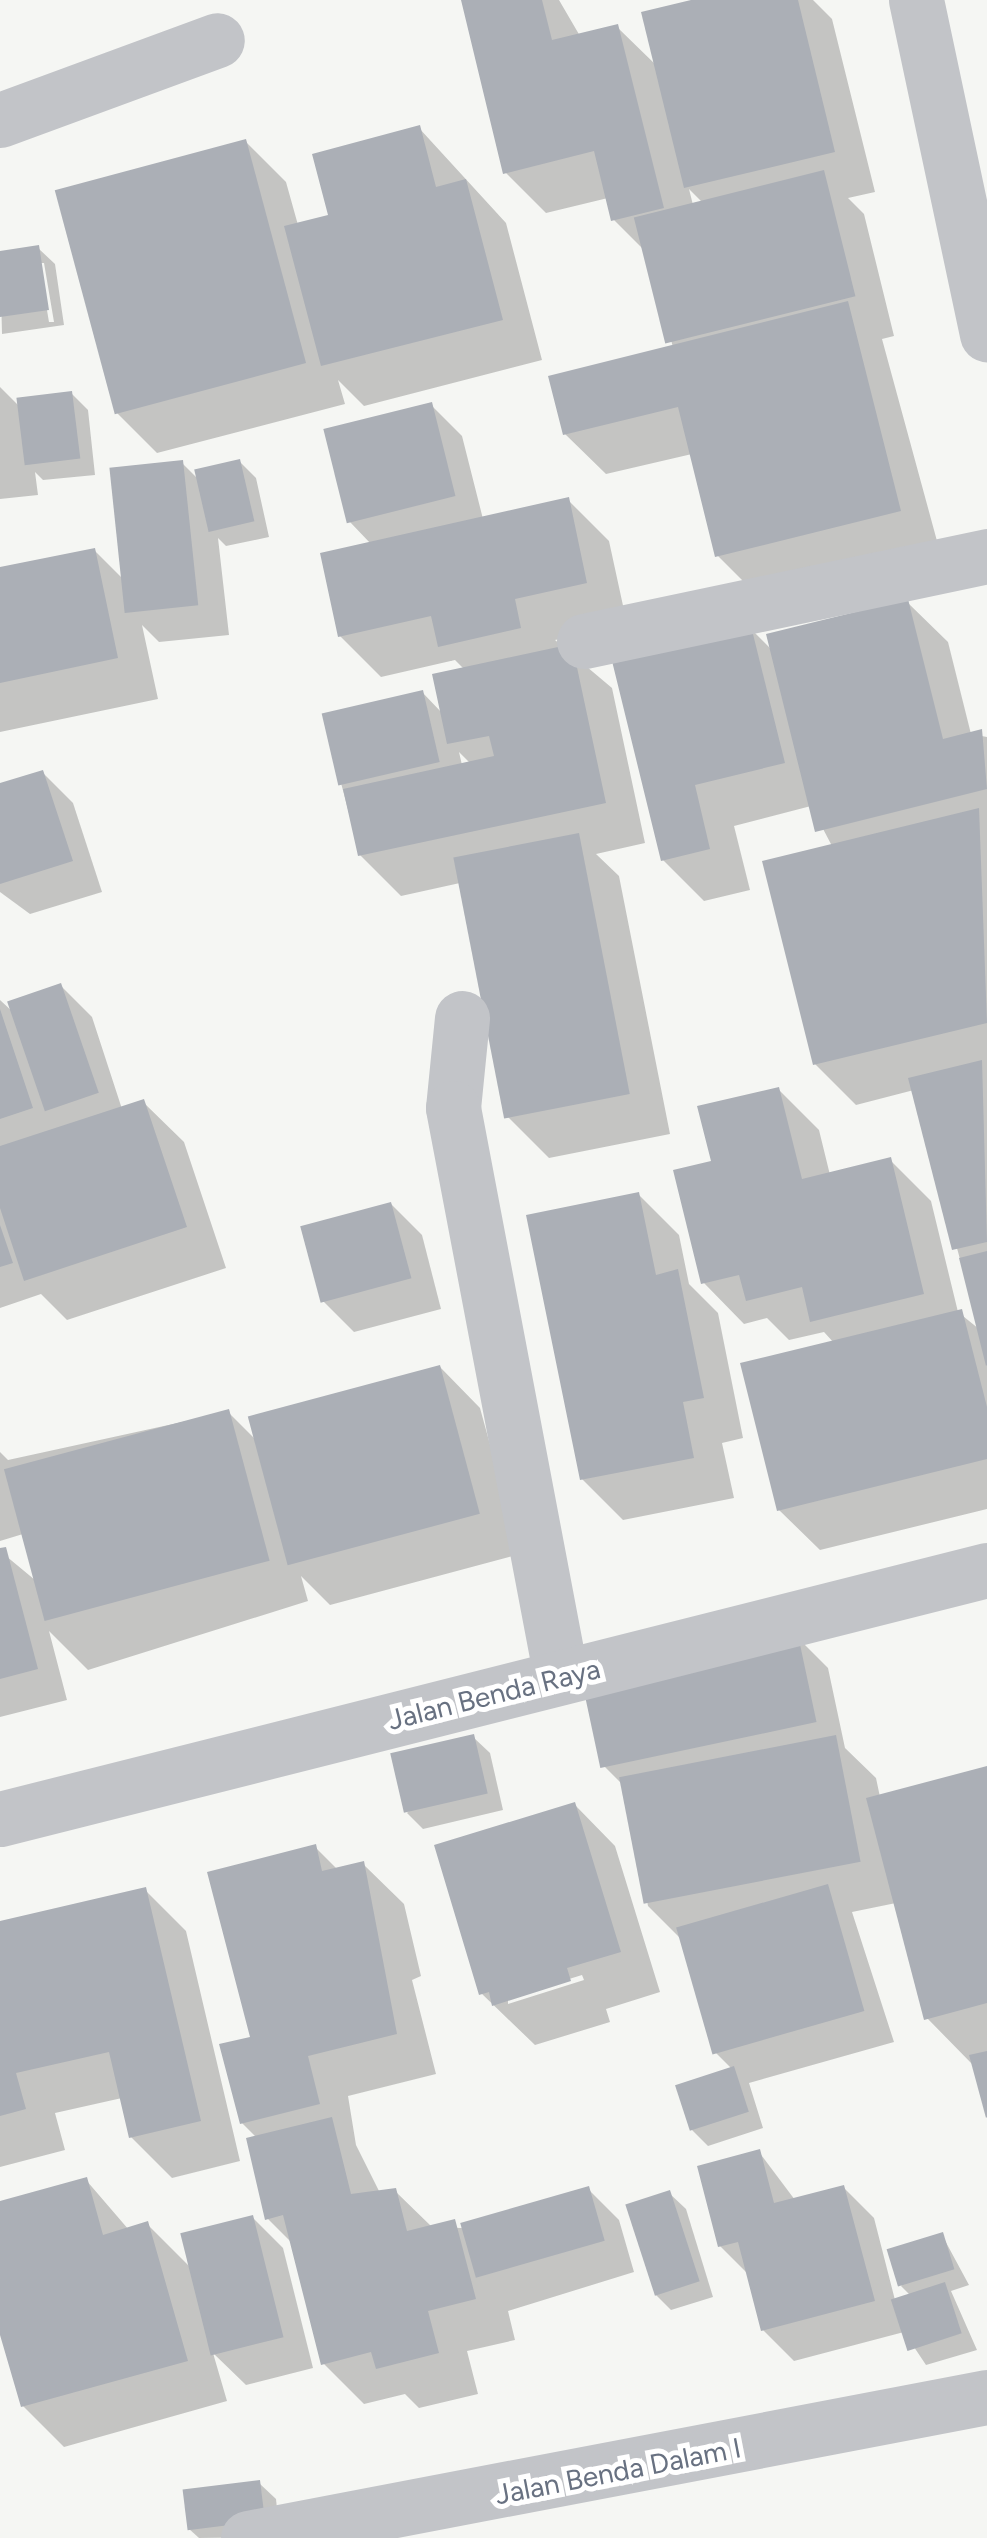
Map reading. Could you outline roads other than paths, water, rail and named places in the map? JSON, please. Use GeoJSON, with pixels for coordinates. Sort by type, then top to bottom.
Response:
{"type":"FeatureCollection","features":[{"type":"Feature","properties":{"kind":"street"},"geometry":{"type":"LineString","coordinates":[[916,0],[987,335]]}},
{"type":"Feature","properties":{"kind":"street"},"geometry":{"type":"LineString","coordinates":[[0,120],[217,40]]}},
{"type":"Feature","properties":{"kind":"street"},"geometry":{"type":"LineString","coordinates":[[584,641],[987,556]]}},
{"type":"Feature","properties":{"kind":"street"},"geometry":{"type":"LineString","coordinates":[[462,1018],[452,1108],[561,1677]]}},
{"type":"Feature","properties":{"kind":"street","name":"Jalan Benda Raya"},"geometry":{"type":"LineString","coordinates":[[0,1819],[987,1570]]}},
{"type":"Feature","properties":{"kind":"street","name":"Jalan Benda Dalam I"},"geometry":{"type":"LineString","coordinates":[[248,2538],[987,2397]]}}]}
